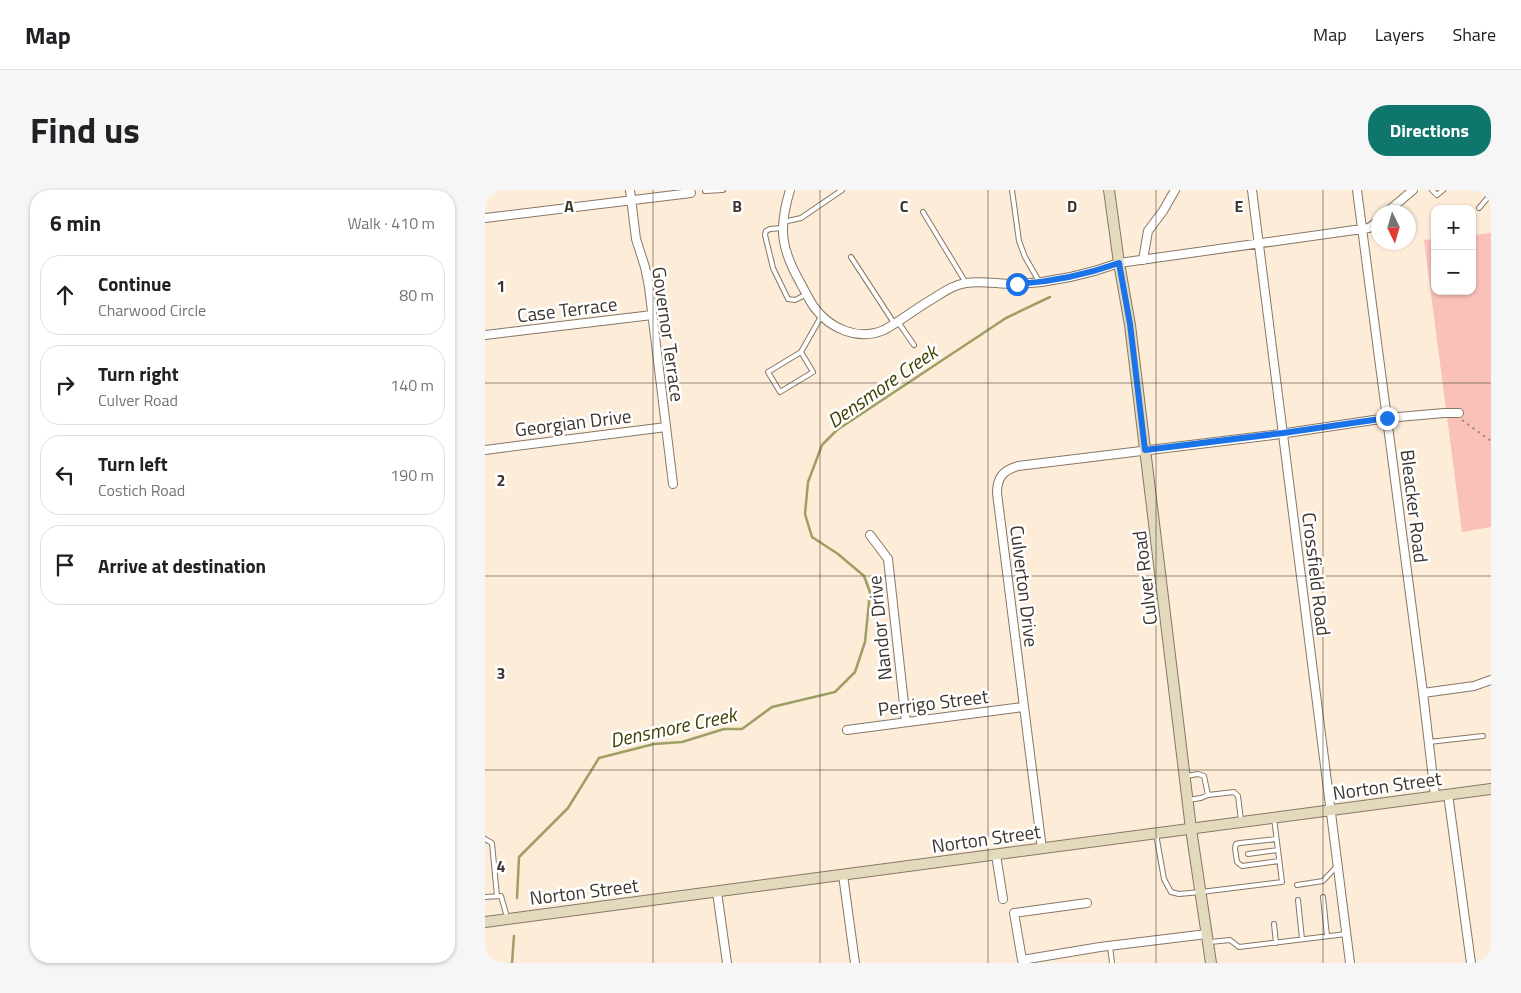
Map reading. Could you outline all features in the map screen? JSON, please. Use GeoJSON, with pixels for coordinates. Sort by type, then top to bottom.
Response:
{"type":"FeatureCollection","features":[{"type":"Feature","properties":{"kind":"main road","name":"Culver Road"},"geometry":{"type":"LineString","coordinates":[[1109,190],[1130,324],[1191,829],[1211,963]]}},
{"type":"Feature","properties":{"kind":"main road","name":"Norton Street"},"geometry":{"type":"LineString","coordinates":[[485,922],[1491,789]]}},
{"type":"Feature","properties":{"kind":"street","name":"Governor Terrace"},"geometry":{"type":"LineString","coordinates":[[630,190],[636,239],[645,267],[652,314],[673,484]]}},
{"type":"Feature","properties":{"kind":"street"},"geometry":{"type":"LineString","coordinates":[[790,190],[782,225],[786,251],[791,267],[815,308],[833,326],[849,333],[866,334],[883,330],[952,287],[967,283],[1040,283],[1082,275],[1119,263],[1371,226]]}},
{"type":"Feature","properties":{"kind":"street"},"geometry":{"type":"LineString","coordinates":[[1143,260],[1148,231],[1163,211],[1175,190]]}},
{"type":"Feature","properties":{"kind":"street","name":"Crossfield Road"},"geometry":{"type":"LineString","coordinates":[[1251,190],[1350,963]]}},
{"type":"Feature","properties":{"kind":"street","name":"Bleacker Road"},"geometry":{"type":"LineString","coordinates":[[1357,190],[1435,796]]}},
{"type":"Feature","properties":{"kind":"street"},"geometry":{"type":"LineString","coordinates":[[1395,205],[1413,190]]}},
{"type":"Feature","properties":{"kind":"street"},"geometry":{"type":"LineString","coordinates":[[485,218],[691,193]]}},
{"type":"Feature","properties":{"kind":"street","name":"Case Terrace"},"geometry":{"type":"LineString","coordinates":[[485,335],[652,314]]}},
{"type":"Feature","properties":{"kind":"street","name":"Culverton Drive"},"geometry":{"type":"LineString","coordinates":[[1042,849],[997,493],[1000,477],[1007,470],[1018,466],[1387,418],[1443,413],[1458,416]]}},
{"type":"Feature","properties":{"kind":"street","name":"Georgian Drive"},"geometry":{"type":"LineString","coordinates":[[485,450],[666,427]]}},
{"type":"Feature","properties":{"kind":"street","name":"Nandor Drive"},"geometry":{"type":"LineString","coordinates":[[870,535],[888,559],[906,722]]}},
{"type":"Feature","properties":{"kind":"street"},"geometry":{"type":"LineString","coordinates":[[1423,693],[1474,686],[1491,680]]}},
{"type":"Feature","properties":{"kind":"street","name":"Perrigo Street"},"geometry":{"type":"LineString","coordinates":[[847,730],[1023,708]]}},
{"type":"Feature","properties":{"kind":"street"},"geometry":{"type":"LineString","coordinates":[[1448,794],[1471,963]]}},
{"type":"Feature","properties":{"kind":"street"},"geometry":{"type":"LineString","coordinates":[[996,855],[1003,899]]}},
{"type":"Feature","properties":{"kind":"street"},"geometry":{"type":"LineString","coordinates":[[843,875],[855,963]]}},
{"type":"Feature","properties":{"kind":"street"},"geometry":{"type":"LineString","coordinates":[[717,892],[727,963]]}},
{"type":"Feature","properties":{"kind":"street"},"geometry":{"type":"LineString","coordinates":[[1087,903],[1014,913],[1022,961],[1099,947],[1207,938]]}},
{"type":"Feature","properties":{"kind":"lane"},"geometry":{"type":"LineString","coordinates":[[705,191],[723,190]]}},
{"type":"Feature","properties":{"kind":"lane"},"geometry":{"type":"LineString","coordinates":[[807,294],[795,300],[788,299],[773,268],[765,235],[766,231],[801,218],[842,190]]}},
{"type":"Feature","properties":{"kind":"lane"},"geometry":{"type":"LineString","coordinates":[[1012,190],[1019,241],[1025,257],[1040,283]]}},
{"type":"Feature","properties":{"kind":"lane"},"geometry":{"type":"LineString","coordinates":[[1432,190],[1437,195],[1443,190]]}},
{"type":"Feature","properties":{"kind":"lane"},"geometry":{"type":"LineString","coordinates":[[1479,208],[1491,194]]}},
{"type":"Feature","properties":{"kind":"lane"},"geometry":{"type":"LineString","coordinates":[[923,212],[967,283]]}},
{"type":"Feature","properties":{"kind":"lane"},"geometry":{"type":"LineString","coordinates":[[851,257],[895,322],[914,345]]}},
{"type":"Feature","properties":{"kind":"lane"},"geometry":{"type":"LineString","coordinates":[[801,352],[813,372],[780,392],[767,372],[801,352],[822,315]]}},
{"type":"Feature","properties":{"kind":"lane"},"geometry":{"type":"LineString","coordinates":[[1429,742],[1483,736]]}},
{"type":"Feature","properties":{"kind":"lane"},"geometry":{"type":"LineString","coordinates":[[1185,776],[1198,774],[1204,776],[1208,795]]}},
{"type":"Feature","properties":{"kind":"lane"},"geometry":{"type":"LineString","coordinates":[[1188,800],[1234,792],[1237,794],[1242,822]]}},
{"type":"Feature","properties":{"kind":"lane"},"geometry":{"type":"LineString","coordinates":[[1156,834],[1164,879],[1171,892],[1179,894],[1282,882],[1274,818]]}},
{"type":"Feature","properties":{"kind":"lane"},"geometry":{"type":"LineString","coordinates":[[485,839],[492,843],[497,896]]}},
{"type":"Feature","properties":{"kind":"lane"},"geometry":{"type":"LineString","coordinates":[[1277,839],[1236,844],[1236,855],[1237,862],[1242,866],[1279,861]]}},
{"type":"Feature","properties":{"kind":"lane"},"geometry":{"type":"LineString","coordinates":[[1248,854],[1278,850]]}},
{"type":"Feature","properties":{"kind":"lane"},"geometry":{"type":"LineString","coordinates":[[1297,884],[1323,881],[1337,866]]}},
{"type":"Feature","properties":{"kind":"lane"},"geometry":{"type":"LineString","coordinates":[[485,897],[501,896],[508,919]]}},
{"type":"Feature","properties":{"kind":"lane"},"geometry":{"type":"LineString","coordinates":[[1323,897],[1327,936]]}},
{"type":"Feature","properties":{"kind":"lane"},"geometry":{"type":"LineString","coordinates":[[1298,900],[1302,940]]}},
{"type":"Feature","properties":{"kind":"lane"},"geometry":{"type":"LineString","coordinates":[[1274,924],[1276,943]]}},
{"type":"Feature","properties":{"kind":"lane"},"geometry":{"type":"LineString","coordinates":[[1207,938],[1229,940],[1239,947],[1346,934]]}},
{"type":"Feature","properties":{"kind":"lane"},"geometry":{"type":"LineString","coordinates":[[1110,946],[1112,963]]}},
{"type":"Feature","properties":{"kind":"path"},"geometry":{"type":"LineString","coordinates":[[1458,416],[1491,441]]}},
{"type":"Feature","properties":{"kind":"shaded area"},"geometry":{"type":"Polygon","coordinates":[[[1491,233],[1491,527],[1462,532],[1431,295],[1476,295],[1476,235],[1491,233]]]}},
{"type":"Feature","properties":{"kind":"shaded area"},"geometry":{"type":"Polygon","coordinates":[[[1431,239],[1431,294],[1424,240],[1431,239]]]}},
{"type":"Feature","properties":{"kind":"waterway","name":"Densmore Creek"},"geometry":{"type":"LineString","coordinates":[[517,898],[519,857],[568,808],[599,758],[654,744],[682,742],[724,729],[742,729],[772,707],[835,692],[855,672],[865,642],[870,592],[864,576],[838,554],[812,537],[805,514],[808,482],[822,445],[837,430],[1006,318],[1050,297]]}},
{"type":"Feature","properties":{"kind":"waterway","name":"Densmore Creek"},"geometry":{"type":"LineString","coordinates":[[512,963],[514,936]]}},
{"type":"Feature","properties":{"kind":"route"},"geometry":{"type":"LineString","coordinates":[[1017,284],[1044,282],[1082,275],[1119,263],[1130,324],[1145,450],[1387,418]]}}]}
